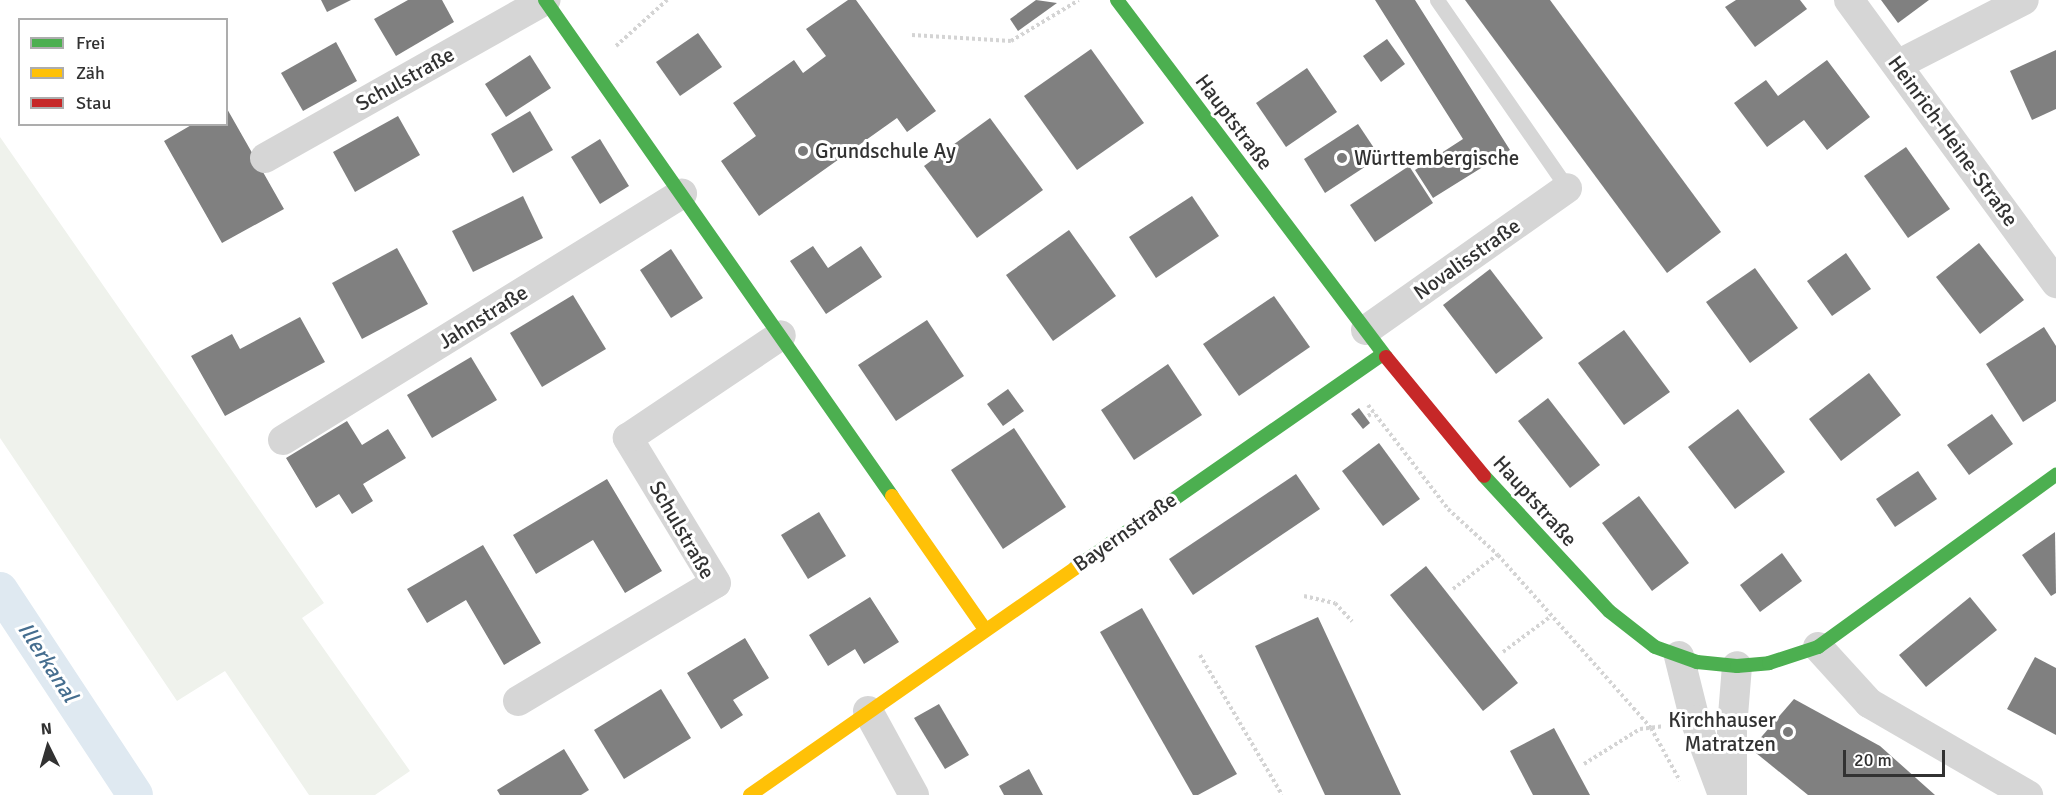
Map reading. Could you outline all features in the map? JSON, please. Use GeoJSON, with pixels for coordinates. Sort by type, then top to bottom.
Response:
{"type":"FeatureCollection","features":[{"type":"Feature","properties":{"kind":"street","name":"Schulstraße"},"geometry":{"type":"LineString","coordinates":[[265,158],[545,0],[984,628]]}},
{"type":"Feature","properties":{"kind":"street","name":"Hauptstraße"},"geometry":{"type":"LineString","coordinates":[[1117,0],[1374,342],[1536,536],[1600,603],[1634,633],[1679,656],[1737,666],[1769,663],[1818,647],[2056,475]]}},
{"type":"Feature","properties":{"kind":"street","name":"Heinrich-Heine-Straße"},"geometry":{"type":"LineString","coordinates":[[1849,0],[1899,64],[2056,283]]}},
{"type":"Feature","properties":{"kind":"street"},"geometry":{"type":"LineString","coordinates":[[1899,64],[2024,0]]}},
{"type":"Feature","properties":{"kind":"street","name":"Novalisstraße"},"geometry":{"type":"LineString","coordinates":[[1374,342],[1567,188]]}},
{"type":"Feature","properties":{"kind":"street","name":"Jahnstraße"},"geometry":{"type":"LineString","coordinates":[[283,440],[682,194]]}},
{"type":"Feature","properties":{"kind":"street","name":"Schulstraße"},"geometry":{"type":"LineString","coordinates":[[518,701],[716,583],[628,438],[781,335]]}},
{"type":"Feature","properties":{"kind":"street","name":"Bayernstraße"},"geometry":{"type":"LineString","coordinates":[[750,795],[984,628],[1348,378],[1374,342]]}},
{"type":"Feature","properties":{"kind":"street"},"geometry":{"type":"LineString","coordinates":[[1818,647],[1869,703],[2028,795]]}},
{"type":"Feature","properties":{"kind":"street"},"geometry":{"type":"LineString","coordinates":[[1679,656],[1695,720],[1723,795]]}},
{"type":"Feature","properties":{"kind":"street"},"geometry":{"type":"LineString","coordinates":[[1732,795],[1732,728],[1737,666]]}},
{"type":"Feature","properties":{"kind":"street"},"geometry":{"type":"LineString","coordinates":[[868,711],[914,795]]}},
{"type":"Feature","properties":{"kind":"lane"},"geometry":{"type":"LineString","coordinates":[[1437,0],[1567,188]]}},
{"type":"Feature","properties":{"kind":"path"},"geometry":{"type":"LineString","coordinates":[[593,69],[667,0]]}},
{"type":"Feature","properties":{"kind":"path"},"geometry":{"type":"LineString","coordinates":[[912,35],[1011,41],[1079,0]]}},
{"type":"Feature","properties":{"kind":"path"},"geometry":{"type":"LineString","coordinates":[[1348,378],[1448,509],[1498,555],[1550,617],[1651,728],[1683,786]]}},
{"type":"Feature","properties":{"kind":"path"},"geometry":{"type":"LineString","coordinates":[[1368,416],[1374,412]]}},
{"type":"Feature","properties":{"kind":"path"},"geometry":{"type":"LineString","coordinates":[[1453,589],[1498,555]]}},
{"type":"Feature","properties":{"kind":"path"},"geometry":{"type":"LineString","coordinates":[[1304,596],[1335,603],[1352,621]]}},
{"type":"Feature","properties":{"kind":"path"},"geometry":{"type":"LineString","coordinates":[[1503,652],[1550,617]]}},
{"type":"Feature","properties":{"kind":"path"},"geometry":{"type":"LineString","coordinates":[[1200,655],[1282,795]]}},
{"type":"Feature","properties":{"kind":"path"},"geometry":{"type":"LineString","coordinates":[[1584,764],[1640,729],[1695,720]]}},
{"type":"Feature","properties":{"kind":"shaded area"},"geometry":{"type":"Polygon","coordinates":[[[0,137],[324,603],[302,618],[410,771],[375,795],[309,795],[225,671],[177,701],[0,438],[0,137]]]}},
{"type":"Feature","properties":{"kind":"building"},"geometry":{"type":"Polygon","coordinates":[[[321,0],[351,0],[327,12],[321,0]]]}},
{"type":"Feature","properties":{"kind":"building"},"geometry":{"type":"Polygon","coordinates":[[[408,0],[442,0],[454,22],[396,56],[374,19],[408,0]]]}},
{"type":"Feature","properties":{"kind":"building"},"geometry":{"type":"Polygon","coordinates":[[[848,0],[856,0],[936,111],[907,132],[897,118],[759,216],[721,161],[756,136],[733,103],[794,60],[803,73],[826,56],[806,29],[848,0]]]}},
{"type":"Feature","properties":{"kind":"building"},"geometry":{"type":"Polygon","coordinates":[[[1036,0],[1057,3],[1018,31],[1010,19],[1036,0]]]}},
{"type":"Feature","properties":{"kind":"building"},"geometry":{"type":"Polygon","coordinates":[[[1375,0],[1415,0],[1510,150],[1433,198],[1415,170],[1463,139],[1375,0]]]}},
{"type":"Feature","properties":{"kind":"building"},"geometry":{"type":"Polygon","coordinates":[[[1465,0],[1550,0],[1721,232],[1667,273],[1465,0]]]}},
{"type":"Feature","properties":{"kind":"building"},"geometry":{"type":"Polygon","coordinates":[[[1736,0],[1800,0],[1807,9],[1755,47],[1725,7],[1736,0]]]}},
{"type":"Feature","properties":{"kind":"building"},"geometry":{"type":"Polygon","coordinates":[[[1881,0],[1929,0],[1898,23],[1881,0]]]}},
{"type":"Feature","properties":{"kind":"building"},"geometry":{"type":"Polygon","coordinates":[[[698,33],[722,67],[680,96],[656,62],[698,33]]]}},
{"type":"Feature","properties":{"kind":"building"},"geometry":{"type":"Polygon","coordinates":[[[1387,39],[1405,64],[1381,82],[1363,56],[1387,39]]]}},
{"type":"Feature","properties":{"kind":"building"},"geometry":{"type":"Polygon","coordinates":[[[336,42],[357,81],[303,111],[281,73],[336,42]]]}},
{"type":"Feature","properties":{"kind":"building"},"geometry":{"type":"Polygon","coordinates":[[[1091,49],[1144,123],[1077,170],[1024,96],[1091,49]]]}},
{"type":"Feature","properties":{"kind":"building"},"geometry":{"type":"Polygon","coordinates":[[[2056,50],[2056,109],[2032,120],[2010,71],[2056,50]]]}},
{"type":"Feature","properties":{"kind":"building"},"geometry":{"type":"Polygon","coordinates":[[[530,55],[551,88],[506,117],[485,84],[530,55]]]}},
{"type":"Feature","properties":{"kind":"building"},"geometry":{"type":"Polygon","coordinates":[[[1827,60],[1870,117],[1827,150],[1804,120],[1767,147],[1734,103],[1766,80],[1778,96],[1827,60]]]}},
{"type":"Feature","properties":{"kind":"building"},"geometry":{"type":"Polygon","coordinates":[[[1307,68],[1337,112],[1286,147],[1256,103],[1307,68]]]}},
{"type":"Feature","properties":{"kind":"building"},"geometry":{"type":"Polygon","coordinates":[[[228,111],[284,209],[222,243],[164,141],[190,126],[228,126],[228,111]]]}},
{"type":"Feature","properties":{"kind":"building"},"geometry":{"type":"Polygon","coordinates":[[[530,111],[553,150],[513,173],[491,134],[530,111]]]}},
{"type":"Feature","properties":{"kind":"building"},"geometry":{"type":"Polygon","coordinates":[[[398,116],[420,155],[355,192],[333,152],[398,116]]]}},
{"type":"Feature","properties":{"kind":"building"},"geometry":{"type":"Polygon","coordinates":[[[990,118],[1043,190],[977,238],[924,166],[990,118]]]}},
{"type":"Feature","properties":{"kind":"building","name":"Württembergische"},"geometry":{"type":"Polygon","coordinates":[[[1358,124],[1380,157],[1325,193],[1304,159],[1358,124]]]}},
{"type":"Feature","properties":{"kind":"building"},"geometry":{"type":"Polygon","coordinates":[[[600,139],[629,186],[600,204],[571,157],[600,139]]]}},
{"type":"Feature","properties":{"kind":"building"},"geometry":{"type":"Polygon","coordinates":[[[1906,147],[1950,209],[1908,238],[1864,176],[1906,147]]]}},
{"type":"Feature","properties":{"kind":"building"},"geometry":{"type":"Polygon","coordinates":[[[1409,166],[1433,203],[1375,242],[1350,205],[1409,166]]]}},
{"type":"Feature","properties":{"kind":"building"},"geometry":{"type":"Polygon","coordinates":[[[523,196],[543,238],[473,272],[452,231],[523,196]]]}},
{"type":"Feature","properties":{"kind":"building"},"geometry":{"type":"Polygon","coordinates":[[[1192,196],[1219,236],[1156,278],[1129,237],[1192,196]]]}},
{"type":"Feature","properties":{"kind":"building"},"geometry":{"type":"Polygon","coordinates":[[[1069,230],[1116,296],[1053,341],[1006,275],[1069,230]]]}},
{"type":"Feature","properties":{"kind":"building"},"geometry":{"type":"Polygon","coordinates":[[[1979,243],[2024,300],[1980,334],[1936,277],[1979,243]]]}},
{"type":"Feature","properties":{"kind":"building"},"geometry":{"type":"Polygon","coordinates":[[[813,246],[828,268],[861,246],[882,277],[826,314],[790,261],[813,246]]]}},
{"type":"Feature","properties":{"kind":"building"},"geometry":{"type":"Polygon","coordinates":[[[397,248],[428,304],[362,339],[332,283],[397,248]]]}},
{"type":"Feature","properties":{"kind":"building"},"geometry":{"type":"Polygon","coordinates":[[[671,249],[703,298],[671,318],[640,270],[671,249]]]}},
{"type":"Feature","properties":{"kind":"building"},"geometry":{"type":"Polygon","coordinates":[[[1846,253],[1871,289],[1832,316],[1807,281],[1846,253]]]}},
{"type":"Feature","properties":{"kind":"building"},"geometry":{"type":"Polygon","coordinates":[[[1755,268],[1798,328],[1750,363],[1706,302],[1755,268]]]}},
{"type":"Feature","properties":{"kind":"building"},"geometry":{"type":"Polygon","coordinates":[[[1490,269],[1543,338],[1496,374],[1443,305],[1490,269]]]}},
{"type":"Feature","properties":{"kind":"building"},"geometry":{"type":"Polygon","coordinates":[[[573,295],[606,349],[542,387],[510,333],[573,295]]]}},
{"type":"Feature","properties":{"kind":"building"},"geometry":{"type":"Polygon","coordinates":[[[1274,296],[1310,347],[1239,396],[1203,344],[1274,296]]]}},
{"type":"Feature","properties":{"kind":"building"},"geometry":{"type":"Polygon","coordinates":[[[300,317],[325,362],[225,416],[191,356],[232,334],[240,349],[300,317]]]}},
{"type":"Feature","properties":{"kind":"building"},"geometry":{"type":"Polygon","coordinates":[[[927,320],[964,376],[896,421],[858,365],[927,320]]]}},
{"type":"Feature","properties":{"kind":"building"},"geometry":{"type":"Polygon","coordinates":[[[2044,327],[2056,346],[2056,401],[2023,422],[1986,364],[2044,327]]]}},
{"type":"Feature","properties":{"kind":"building"},"geometry":{"type":"Polygon","coordinates":[[[1624,330],[1670,392],[1624,425],[1578,363],[1624,330]]]}},
{"type":"Feature","properties":{"kind":"building"},"geometry":{"type":"Polygon","coordinates":[[[471,357],[497,400],[432,438],[407,395],[471,357]]]}},
{"type":"Feature","properties":{"kind":"building"},"geometry":{"type":"Polygon","coordinates":[[[1168,364],[1202,415],[1134,460],[1101,410],[1168,364]]]}},
{"type":"Feature","properties":{"kind":"building"},"geometry":{"type":"Polygon","coordinates":[[[1869,373],[1901,415],[1841,461],[1809,419],[1869,373]]]}},
{"type":"Feature","properties":{"kind":"building"},"geometry":{"type":"Polygon","coordinates":[[[1008,389],[1024,411],[1003,426],[987,404],[1008,389]]]}},
{"type":"Feature","properties":{"kind":"building"},"geometry":{"type":"Polygon","coordinates":[[[1548,398],[1600,465],[1570,488],[1518,421],[1548,398]]]}},
{"type":"Feature","properties":{"kind":"building"},"geometry":{"type":"Polygon","coordinates":[[[1359,408],[1370,423],[1363,429],[1351,414],[1359,408]]]}},
{"type":"Feature","properties":{"kind":"building"},"geometry":{"type":"Polygon","coordinates":[[[1738,409],[1785,472],[1735,509],[1688,447],[1738,409]]]}},
{"type":"Feature","properties":{"kind":"building"},"geometry":{"type":"Polygon","coordinates":[[[1992,414],[2013,444],[1969,475],[1947,445],[1992,414]]]}},
{"type":"Feature","properties":{"kind":"building"},"geometry":{"type":"Polygon","coordinates":[[[347,421],[362,445],[388,429],[406,458],[363,484],[373,501],[352,514],[339,494],[316,508],[286,458],[347,421]]]}},
{"type":"Feature","properties":{"kind":"building"},"geometry":{"type":"Polygon","coordinates":[[[1014,428],[1066,507],[1003,549],[951,470],[1014,428]]]}},
{"type":"Feature","properties":{"kind":"building"},"geometry":{"type":"Polygon","coordinates":[[[1379,443],[1420,499],[1383,526],[1342,471],[1379,443]]]}},
{"type":"Feature","properties":{"kind":"building"},"geometry":{"type":"Polygon","coordinates":[[[1918,471],[1937,499],[1895,527],[1876,499],[1918,471]]]}},
{"type":"Feature","properties":{"kind":"building"},"geometry":{"type":"Polygon","coordinates":[[[1296,474],[1320,509],[1193,595],[1169,559],[1296,474]]]}},
{"type":"Feature","properties":{"kind":"building"},"geometry":{"type":"Polygon","coordinates":[[[607,479],[662,571],[625,593],[593,540],[536,574],[513,535],[607,479]]]}},
{"type":"Feature","properties":{"kind":"building"},"geometry":{"type":"Polygon","coordinates":[[[1639,496],[1689,563],[1652,591],[1602,523],[1639,496]]]}},
{"type":"Feature","properties":{"kind":"building"},"geometry":{"type":"Polygon","coordinates":[[[819,512],[846,556],[808,579],[781,535],[819,512]]]}},
{"type":"Feature","properties":{"kind":"building"},"geometry":{"type":"Polygon","coordinates":[[[2055,532],[2056,593],[2051,596],[2022,555],[2055,532]]]}},
{"type":"Feature","properties":{"kind":"building"},"geometry":{"type":"Polygon","coordinates":[[[483,545],[541,643],[504,665],[466,600],[427,623],[407,589],[483,545]]]}},
{"type":"Feature","properties":{"kind":"building"},"geometry":{"type":"Polygon","coordinates":[[[1782,553],[1802,581],[1760,612],[1740,585],[1782,553]]]}},
{"type":"Feature","properties":{"kind":"building"},"geometry":{"type":"Polygon","coordinates":[[[1426,566],[1518,683],[1483,711],[1390,595],[1426,566]]]}},
{"type":"Feature","properties":{"kind":"building"},"geometry":{"type":"Polygon","coordinates":[[[870,597],[899,642],[864,664],[855,649],[828,666],[809,635],[870,597]]]}},
{"type":"Feature","properties":{"kind":"building"},"geometry":{"type":"Polygon","coordinates":[[[1970,597],[1997,630],[1926,687],[1899,655],[1970,597]]]}},
{"type":"Feature","properties":{"kind":"building"},"geometry":{"type":"Polygon","coordinates":[[[1142,608],[1237,774],[1198,795],[1193,795],[1100,632],[1142,608]]]}},
{"type":"Feature","properties":{"kind":"building"},"geometry":{"type":"Polygon","coordinates":[[[1318,617],[1401,795],[1325,795],[1255,646],[1318,617]]]}},
{"type":"Feature","properties":{"kind":"building"},"geometry":{"type":"Polygon","coordinates":[[[745,638],[769,678],[733,700],[743,715],[721,729],[687,673],[745,638]]]}},
{"type":"Feature","properties":{"kind":"building"},"geometry":{"type":"Polygon","coordinates":[[[2035,657],[2056,668],[2056,735],[2007,709],[2035,657]]]}},
{"type":"Feature","properties":{"kind":"building"},"geometry":{"type":"Polygon","coordinates":[[[661,689],[691,738],[624,779],[594,730],[661,689]]]}},
{"type":"Feature","properties":{"kind":"building"},"geometry":{"type":"Polygon","coordinates":[[[1794,699],[1880,746],[1935,795],[1808,795],[1751,749],[1794,699]]]}},
{"type":"Feature","properties":{"kind":"building"},"geometry":{"type":"Polygon","coordinates":[[[939,704],[969,755],[945,769],[914,718],[939,704]]]}},
{"type":"Feature","properties":{"kind":"building"},"geometry":{"type":"Polygon","coordinates":[[[1554,728],[1590,795],[1533,795],[1510,751],[1554,728]]]}},
{"type":"Feature","properties":{"kind":"building"},"geometry":{"type":"Polygon","coordinates":[[[564,749],[589,790],[581,795],[500,795],[497,790],[564,749]]]}},
{"type":"Feature","properties":{"kind":"building"},"geometry":{"type":"Polygon","coordinates":[[[1029,769],[1043,795],[1004,795],[999,786],[1029,769]]]}},
{"type":"Feature","properties":{"kind":"waterway","name":"Illerkanal"},"geometry":{"type":"LineString","coordinates":[[0,590],[135,795]]}},
{"type":"Feature","properties":{"kind":"traffic: fast"},"geometry":{"type":"LineString","coordinates":[[545,0],[892,496]]}},
{"type":"Feature","properties":{"kind":"traffic: fast"},"geometry":{"type":"LineString","coordinates":[[1117,0],[1386,357]]}},
{"type":"Feature","properties":{"kind":"traffic: fast"},"geometry":{"type":"LineString","coordinates":[[1075,568],[1383,354]]}},
{"type":"Feature","properties":{"kind":"traffic: fast"},"geometry":{"type":"LineString","coordinates":[[1484,476],[1609,611],[1655,647],[1697,662],[1737,666],[1769,663],[1818,647],[2056,475]]}},
{"type":"Feature","properties":{"kind":"traffic: slow"},"geometry":{"type":"LineString","coordinates":[[892,496],[984,628]]}},
{"type":"Feature","properties":{"kind":"traffic: slow"},"geometry":{"type":"LineString","coordinates":[[750,795],[1075,568]]}},
{"type":"Feature","properties":{"kind":"traffic: jam"},"geometry":{"type":"LineString","coordinates":[[1386,357],[1484,476]]}},
{"type":"Feature","properties":{"kind":"place","name":"Grundschule Ay"},"geometry":{"type":"Point","coordinates":[803,151]}},
{"type":"Feature","properties":{"kind":"place","name":"Württembergische"},"geometry":{"type":"Point","coordinates":[1342,158]}},
{"type":"Feature","properties":{"kind":"place","name":"Kirchhauser Matratzen"},"geometry":{"type":"Point","coordinates":[1788,732]}}]}
